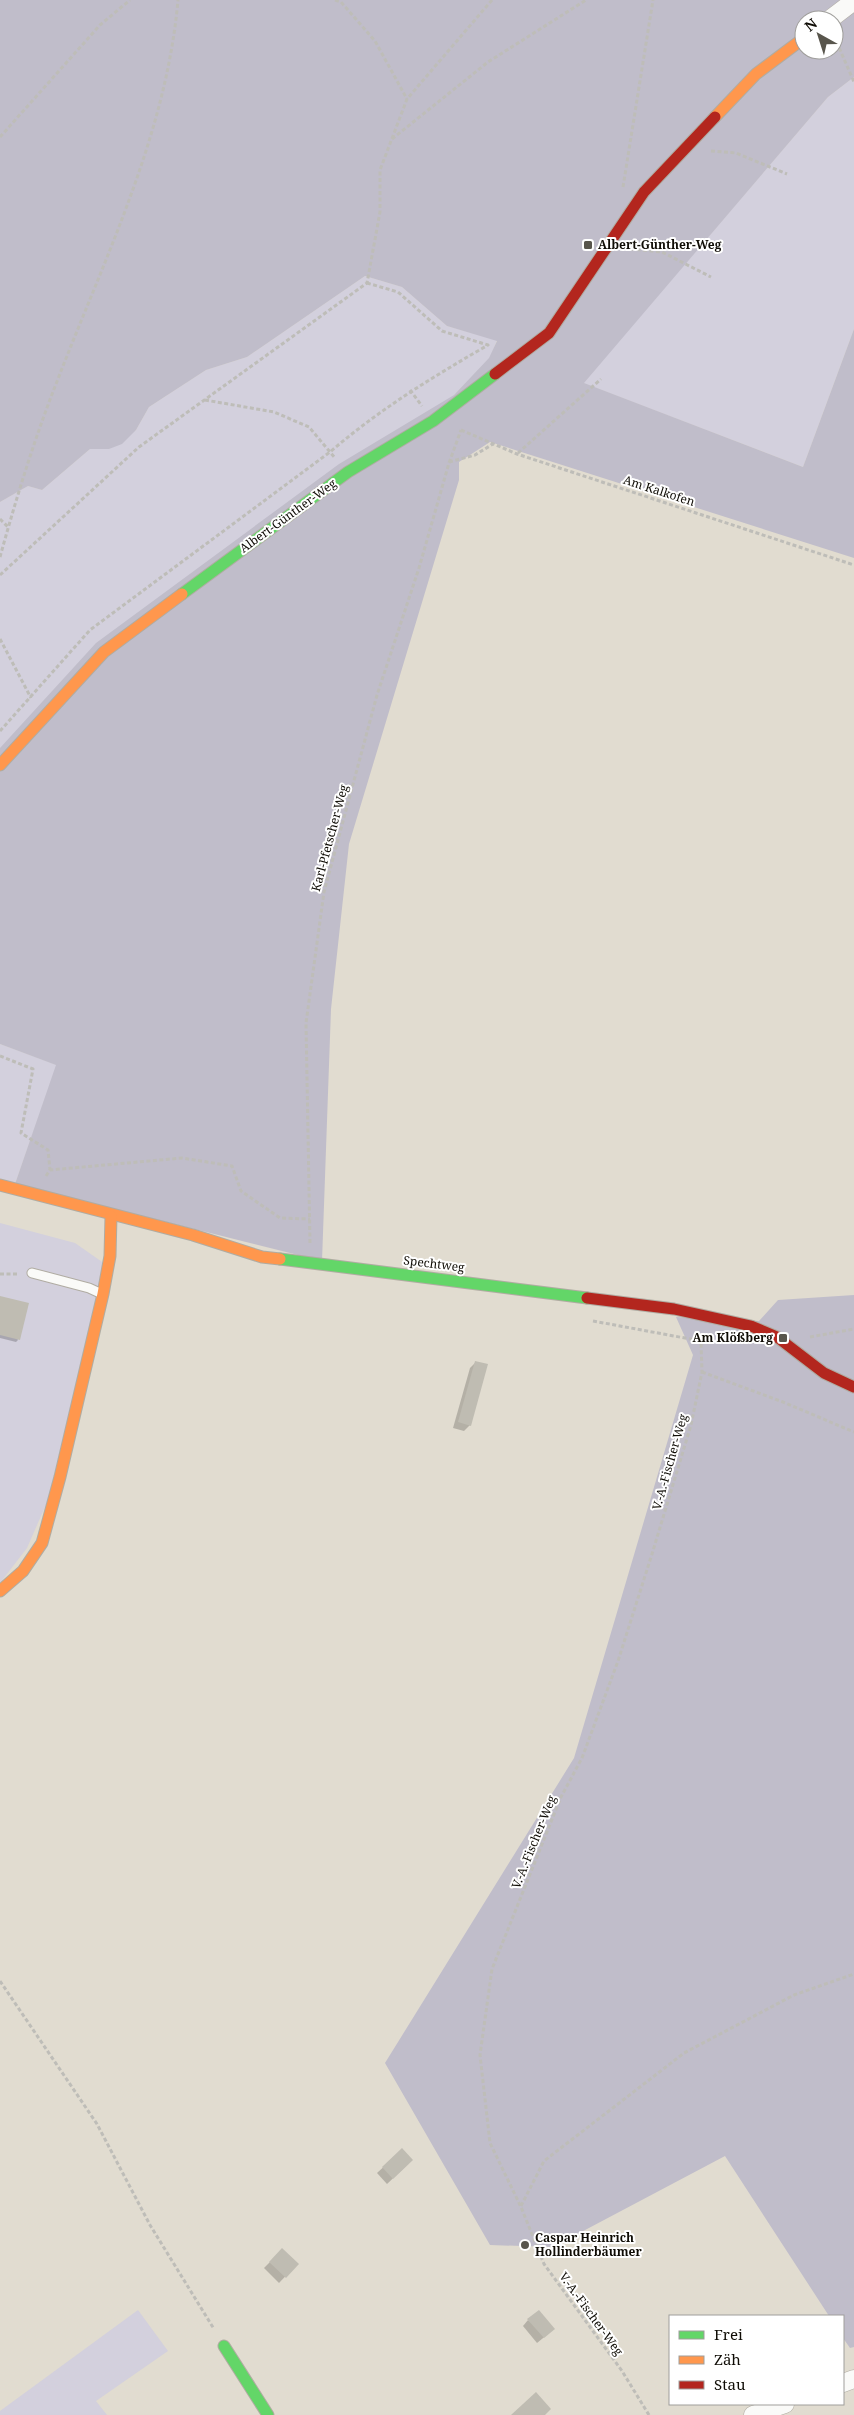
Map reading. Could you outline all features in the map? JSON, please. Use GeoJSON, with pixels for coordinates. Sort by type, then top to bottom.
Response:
{"type":"FeatureCollection","features":[{"type":"Feature","properties":{"kind":"street"},"geometry":{"type":"LineString","coordinates":[[842,10],[854,1]]}},
{"type":"Feature","properties":{"kind":"street","name":"Albert-Günther-Weg"},"geometry":{"type":"LineString","coordinates":[[0,765],[104,652],[348,472],[433,421],[549,333],[644,192],[756,74],[794,46]]}},
{"type":"Feature","properties":{"kind":"street","name":"Spechtweg"},"geometry":{"type":"LineString","coordinates":[[0,1185],[111,1216],[193,1236],[262,1257],[309,1265],[401,1274],[674,1309],[751,1326],[785,1342],[824,1373],[854,1387]]}},
{"type":"Feature","properties":{"kind":"street"},"geometry":{"type":"LineString","coordinates":[[0,1591],[23,1571],[42,1543],[60,1478],[102,1294],[110,1256],[111,1216]]}},
{"type":"Feature","properties":{"kind":"street"},"geometry":{"type":"LineString","coordinates":[[224,2346],[268,2415]]}},
{"type":"Feature","properties":{"kind":"street"},"geometry":{"type":"LineString","coordinates":[[754,2415],[781,2405]]}},
{"type":"Feature","properties":{"kind":"lane"},"geometry":{"type":"LineString","coordinates":[[32,1273],[89,1288],[102,1294]]}},
{"type":"Feature","properties":{"kind":"path"},"geometry":{"type":"LineString","coordinates":[[0,137],[100,26],[130,0]]}},
{"type":"Feature","properties":{"kind":"path"},"geometry":{"type":"LineString","coordinates":[[0,557],[8,527],[55,385],[119,228],[159,107],[176,23],[178,0]]}},
{"type":"Feature","properties":{"kind":"path"},"geometry":{"type":"LineString","coordinates":[[335,0],[341,2],[375,41],[407,99]]}},
{"type":"Feature","properties":{"kind":"path"},"geometry":{"type":"LineString","coordinates":[[0,575],[139,447],[293,339],[367,284],[380,212],[380,170],[407,99],[492,0]]}},
{"type":"Feature","properties":{"kind":"path"},"geometry":{"type":"LineString","coordinates":[[392,139],[488,62],[586,0]]}},
{"type":"Feature","properties":{"kind":"path"},"geometry":{"type":"LineString","coordinates":[[621,196],[653,0]]}},
{"type":"Feature","properties":{"kind":"path"},"geometry":{"type":"LineString","coordinates":[[844,59],[854,82]]}},
{"type":"Feature","properties":{"kind":"path"},"geometry":{"type":"LineString","coordinates":[[685,148],[736,153],[787,174]]}},
{"type":"Feature","properties":{"kind":"path"},"geometry":{"type":"LineString","coordinates":[[607,247],[662,252],[711,277]]}},
{"type":"Feature","properties":{"kind":"path"},"geometry":{"type":"LineString","coordinates":[[0,731],[90,630],[330,452],[410,390],[488,345],[442,331],[398,292],[367,284]]}},
{"type":"Feature","properties":{"kind":"path"},"geometry":{"type":"LineString","coordinates":[[517,454],[601,379]]}},
{"type":"Feature","properties":{"kind":"path"},"geometry":{"type":"LineString","coordinates":[[205,400],[274,412],[309,427],[330,452]]}},
{"type":"Feature","properties":{"kind":"path","name":"Am Kalkofen"},"geometry":{"type":"LineString","coordinates":[[461,430],[517,454],[854,565]]}},
{"type":"Feature","properties":{"kind":"path","name":"Karl-Pfetscher-Weg"},"geometry":{"type":"LineString","coordinates":[[309,1265],[310,1219],[306,1023],[324,892],[377,695],[419,568],[449,463],[461,430]]}},
{"type":"Feature","properties":{"kind":"path"},"geometry":{"type":"LineString","coordinates":[[449,463],[474,455],[493,444]]}},
{"type":"Feature","properties":{"kind":"path"},"geometry":{"type":"LineString","coordinates":[[0,518],[8,527]]}},
{"type":"Feature","properties":{"kind":"path"},"geometry":{"type":"LineString","coordinates":[[0,639],[31,698],[40,722]]}},
{"type":"Feature","properties":{"kind":"path"},"geometry":{"type":"LineString","coordinates":[[0,1056],[33,1069],[21,1133],[48,1150],[50,1170],[37,1196]]}},
{"type":"Feature","properties":{"kind":"path"},"geometry":{"type":"LineString","coordinates":[[50,1170],[182,1158],[232,1166],[241,1191],[280,1218],[310,1219]]}},
{"type":"Feature","properties":{"kind":"path"},"geometry":{"type":"LineString","coordinates":[[0,1274],[32,1273]]}},
{"type":"Feature","properties":{"kind":"path","name":"V.-A.-Fischer-Weg"},"geometry":{"type":"LineString","coordinates":[[608,1324],[701,1341],[702,1372],[691,1425],[618,1660],[582,1758],[562,1797],[492,1969],[480,2055],[490,2142],[544,2264],[622,2371],[649,2415]]}},
{"type":"Feature","properties":{"kind":"path"},"geometry":{"type":"LineString","coordinates":[[785,1342],[854,1329]]}},
{"type":"Feature","properties":{"kind":"path"},"geometry":{"type":"LineString","coordinates":[[702,1372],[783,1402],[854,1432]]}},
{"type":"Feature","properties":{"kind":"path"},"geometry":{"type":"LineString","coordinates":[[520,2207],[544,2161],[684,2052],[794,1995],[854,1974]]}},
{"type":"Feature","properties":{"kind":"path"},"geometry":{"type":"LineString","coordinates":[[0,1981],[97,2124],[150,2225],[224,2346]]}},
{"type":"Feature","properties":{"kind":"shaded area"},"geometry":{"type":"Polygon","coordinates":[[[0,0],[854,0],[854,77],[828,97],[584,383],[803,467],[854,329],[854,558],[490,442],[459,462],[459,480],[349,844],[331,1009],[322,1261],[15,1184],[56,1065],[0,1044],[0,748],[96,643],[339,464],[454,395],[489,358],[497,341],[447,326],[402,287],[365,276],[247,357],[206,370],[149,407],[136,430],[122,444],[109,449],[90,449],[42,490],[28,486],[0,502],[0,0]]]}},
{"type":"Feature","properties":{"kind":"shaded area"},"geometry":{"type":"Polygon","coordinates":[[[854,77],[854,329],[803,467],[583,383],[828,97],[854,77]]]}},
{"type":"Feature","properties":{"kind":"shaded area"},"geometry":{"type":"Polygon","coordinates":[[[365,276],[402,287],[447,326],[497,340],[490,358],[454,395],[0,748],[0,502],[28,486],[42,490],[90,449],[109,449],[136,430],[149,407],[206,370],[247,357],[365,276]]]}},
{"type":"Feature","properties":{"kind":"shaded area"},"geometry":{"type":"Polygon","coordinates":[[[0,1044],[57,1065],[15,1184],[0,1180],[0,1044]]]}},
{"type":"Feature","properties":{"kind":"shaded area"},"geometry":{"type":"Polygon","coordinates":[[[0,1223],[75,1243],[105,1264],[48,1500],[27,1548],[0,1583],[0,1223]]]}},
{"type":"Feature","properties":{"kind":"shaded area"},"geometry":{"type":"Polygon","coordinates":[[[854,1295],[854,2347],[850,2348],[844,2339],[844,2315],[828,2315],[725,2156],[553,2247],[490,2245],[385,2063],[574,1758],[693,1355],[676,1317],[759,1321],[778,1300],[854,1295]]]}},
{"type":"Feature","properties":{"kind":"shaded area"},"geometry":{"type":"Polygon","coordinates":[[[138,2310],[168,2351],[96,2401],[107,2415],[0,2415],[0,2411],[138,2310]]]}},
{"type":"Feature","properties":{"kind":"building"},"geometry":{"type":"Polygon","coordinates":[[[0,1296],[29,1303],[20,1340],[0,1335],[0,1296]]]}},
{"type":"Feature","properties":{"kind":"building"},"geometry":{"type":"Polygon","coordinates":[[[475,1361],[488,1364],[471,1426],[458,1422],[475,1361]]]}},
{"type":"Feature","properties":{"kind":"building"},"geometry":{"type":"Polygon","coordinates":[[[402,2148],[413,2160],[393,2179],[382,2167],[402,2148]]]}},
{"type":"Feature","properties":{"kind":"building"},"geometry":{"type":"Polygon","coordinates":[[[282,2248],[299,2264],[286,2278],[269,2262],[282,2248]]]}},
{"type":"Feature","properties":{"kind":"building"},"geometry":{"type":"Polygon","coordinates":[[[539,2310],[555,2329],[544,2338],[527,2319],[539,2310]]]}},
{"type":"Feature","properties":{"kind":"building"},"geometry":{"type":"Polygon","coordinates":[[[536,2392],[551,2409],[545,2415],[511,2415],[536,2392]]]}},
{"type":"Feature","properties":{"kind":"traffic: fast"},"geometry":{"type":"LineString","coordinates":[[182,594],[348,472],[433,421],[495,374]]}},
{"type":"Feature","properties":{"kind":"traffic: fast"},"geometry":{"type":"LineString","coordinates":[[280,1259],[587,1298]]}},
{"type":"Feature","properties":{"kind":"traffic: fast"},"geometry":{"type":"LineString","coordinates":[[224,2346],[268,2415]]}},
{"type":"Feature","properties":{"kind":"traffic: slow"},"geometry":{"type":"LineString","coordinates":[[715,117],[756,74],[794,46]]}},
{"type":"Feature","properties":{"kind":"traffic: slow"},"geometry":{"type":"LineString","coordinates":[[0,765],[104,652],[182,594]]}},
{"type":"Feature","properties":{"kind":"traffic: slow"},"geometry":{"type":"LineString","coordinates":[[0,1185],[193,1235],[262,1257],[280,1259]]}},
{"type":"Feature","properties":{"kind":"traffic: slow"},"geometry":{"type":"LineString","coordinates":[[0,1591],[23,1571],[42,1543],[60,1477],[103,1294],[110,1256],[111,1216]]}},
{"type":"Feature","properties":{"kind":"traffic: jam"},"geometry":{"type":"LineString","coordinates":[[495,374],[549,333],[644,192],[715,117]]}},
{"type":"Feature","properties":{"kind":"traffic: jam"},"geometry":{"type":"LineString","coordinates":[[587,1298],[674,1309],[751,1326],[777,1337],[824,1373],[854,1387]]}},
{"type":"Feature","properties":{"kind":"place","name":"Albert-Günther-Weg"},"geometry":{"type":"Point","coordinates":[588,245]}},
{"type":"Feature","properties":{"kind":"place","name":"Am Klößberg"},"geometry":{"type":"Point","coordinates":[783,1338]}},
{"type":"Feature","properties":{"kind":"place","name":"Caspar Heinrich Hollinderbäumer"},"geometry":{"type":"Point","coordinates":[525,2245]}}]}
